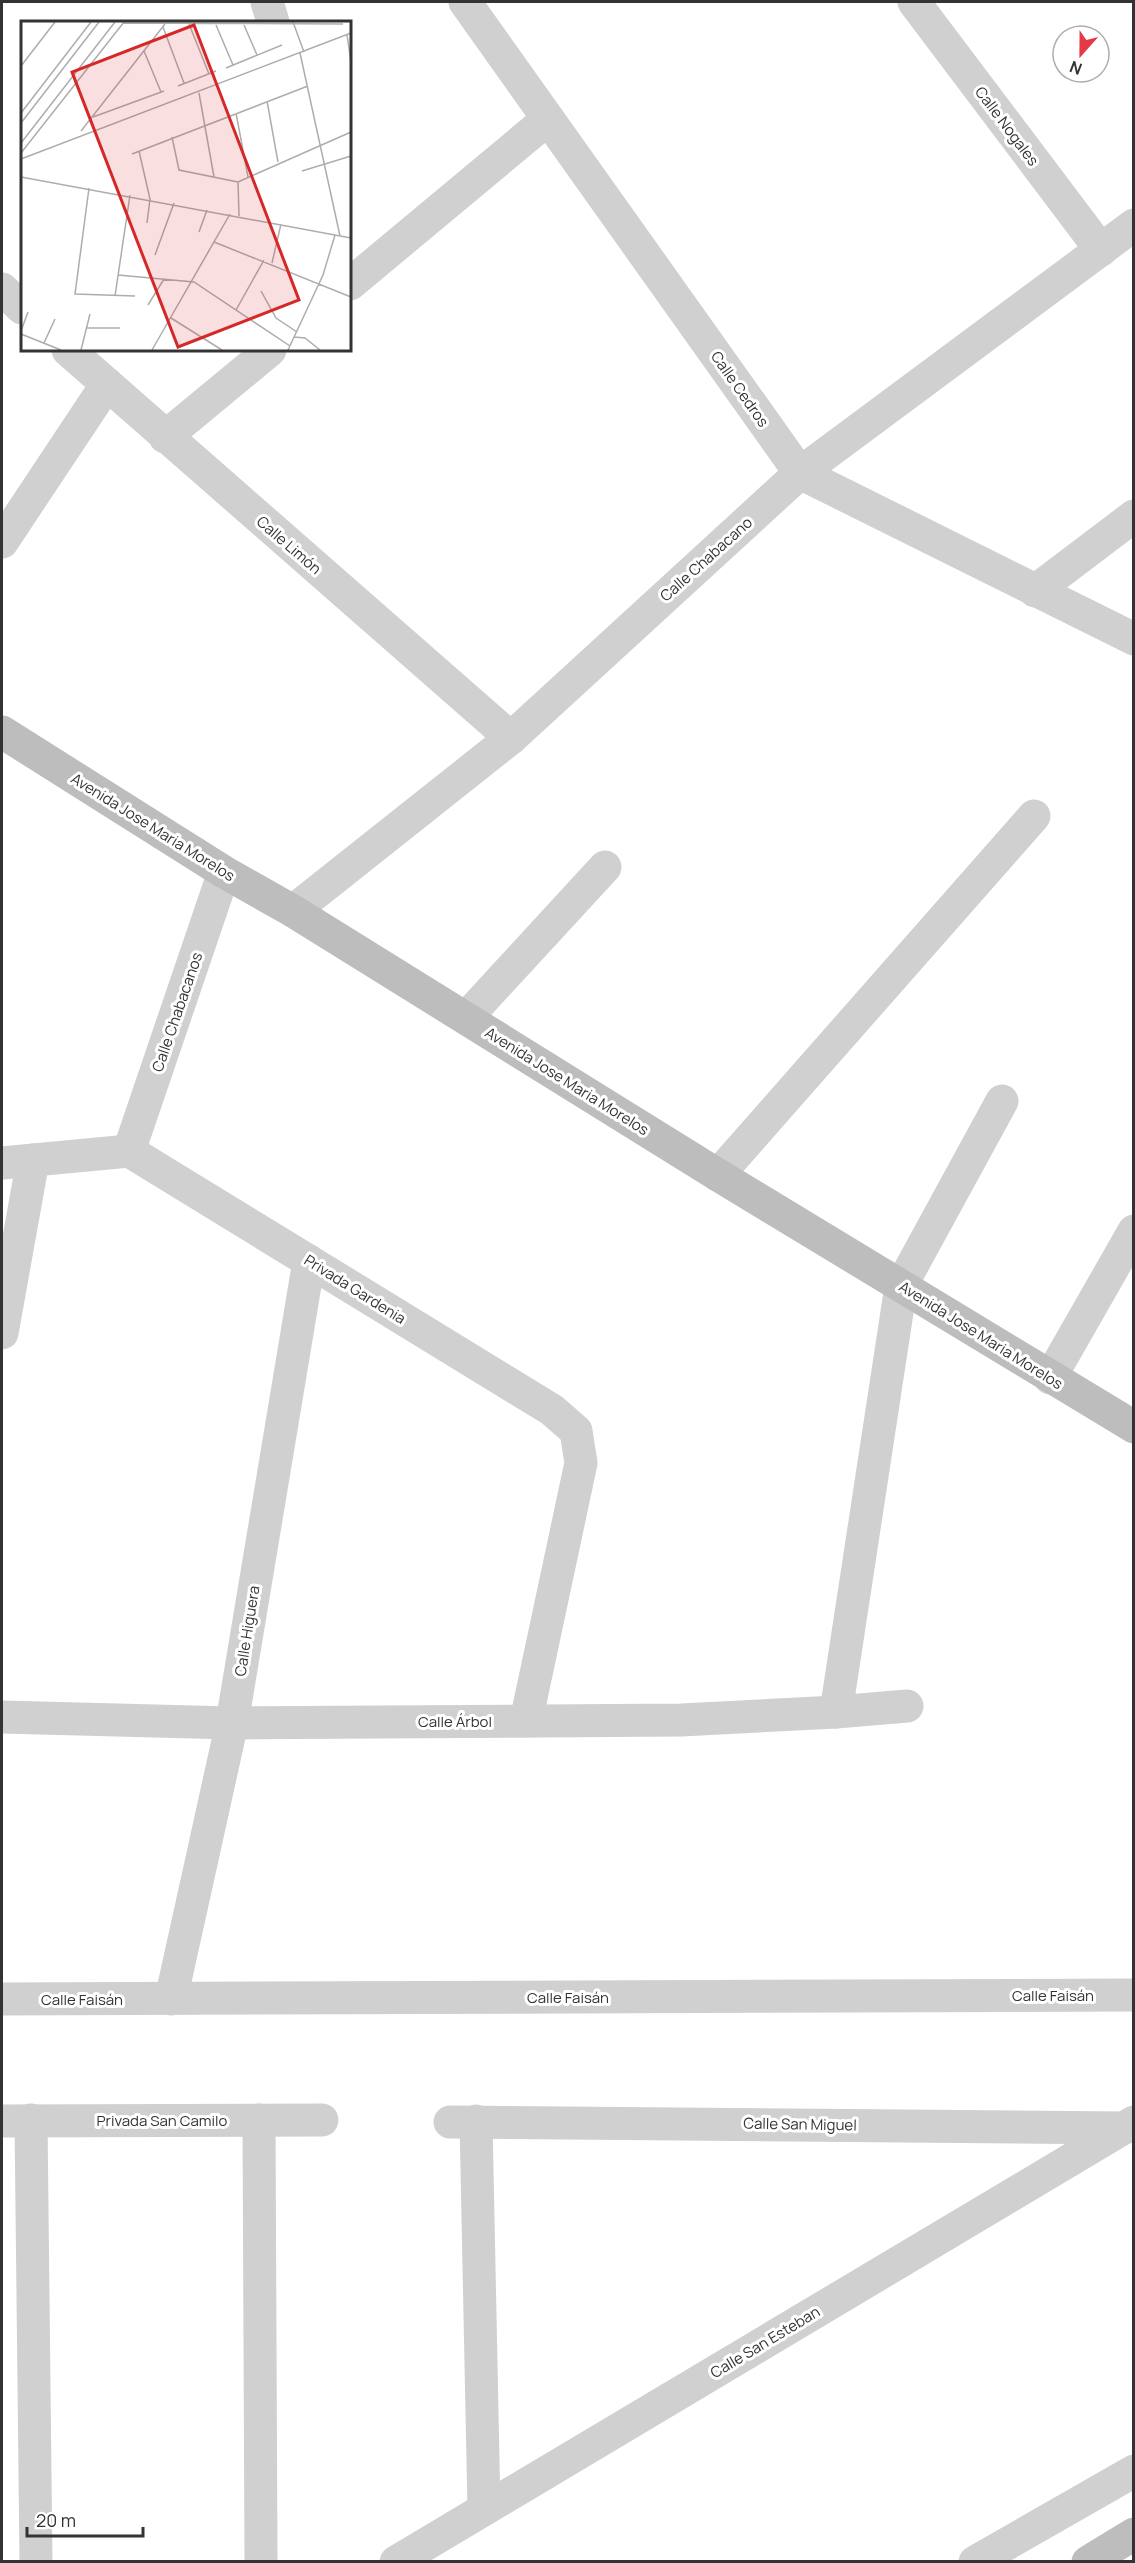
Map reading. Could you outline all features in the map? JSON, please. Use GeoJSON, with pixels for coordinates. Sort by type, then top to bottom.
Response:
{"type":"FeatureCollection","features":[{"type":"Feature","properties":{"kind":"street"},"geometry":{"type":"LineString","coordinates":[[267,2],[273,21]]}},
{"type":"Feature","properties":{"kind":"street","name":"Calle Cedros"},"geometry":{"type":"LineString","coordinates":[[465,2],[800,474],[1134,639]]}},
{"type":"Feature","properties":{"kind":"street","name":"Calle Nogales"},"geometry":{"type":"LineString","coordinates":[[914,2],[1101,250]]}},
{"type":"Feature","properties":{"kind":"street"},"geometry":{"type":"LineString","coordinates":[[351,283],[548,119]]}},
{"type":"Feature","properties":{"kind":"street","name":"Calle Chabacano"},"geometry":{"type":"LineString","coordinates":[[293,911],[511,738],[800,474],[1134,225]]}},
{"type":"Feature","properties":{"kind":"street"},"geometry":{"type":"LineString","coordinates":[[2,290],[21,307]]}},
{"type":"Feature","properties":{"kind":"street","name":"Calle Limón"},"geometry":{"type":"LineString","coordinates":[[69,351],[511,738]]}},
{"type":"Feature","properties":{"kind":"street"},"geometry":{"type":"LineString","coordinates":[[165,437],[269,351]]}},
{"type":"Feature","properties":{"kind":"street"},"geometry":{"type":"LineString","coordinates":[[2,542],[107,384]]}},
{"type":"Feature","properties":{"kind":"street"},"geometry":{"type":"LineString","coordinates":[[1035,591],[1134,516]]}},
{"type":"Feature","properties":{"kind":"street","name":"Avenida Jose Maria Morelos"},"geometry":{"type":"LineString","coordinates":[[2,732],[224,872],[293,911],[1050,1378],[1134,1427]]}},
{"type":"Feature","properties":{"kind":"street"},"geometry":{"type":"LineString","coordinates":[[718,1174],[1034,816]]}},
{"type":"Feature","properties":{"kind":"street"},"geometry":{"type":"LineString","coordinates":[[466,1018],[605,867]]}},
{"type":"Feature","properties":{"kind":"street","name":"Calle Chabacanos"},"geometry":{"type":"LineString","coordinates":[[129,1152],[224,872]]}},
{"type":"Feature","properties":{"kind":"street"},"geometry":{"type":"LineString","coordinates":[[836,1712],[901,1286],[1002,1101]]}},
{"type":"Feature","properties":{"kind":"street"},"geometry":{"type":"LineString","coordinates":[[2,1333],[17,1161],[129,1152]]}},
{"type":"Feature","properties":{"kind":"street","name":"Privada Gardenia"},"geometry":{"type":"LineString","coordinates":[[129,1152],[552,1410],[576,1431],[581,1463],[526,1721]]}},
{"type":"Feature","properties":{"kind":"street"},"geometry":{"type":"LineString","coordinates":[[1050,1378],[1134,1231]]}},
{"type":"Feature","properties":{"kind":"street","name":"Calle Higuera"},"geometry":{"type":"LineString","coordinates":[[171,1999],[232,1723],[309,1261]]}},
{"type":"Feature","properties":{"kind":"street","name":"Calle Árbol"},"geometry":{"type":"LineString","coordinates":[[2,1717],[232,1723],[681,1720],[907,1706]]}},
{"type":"Feature","properties":{"kind":"street","name":"Calle Faisán"},"geometry":{"type":"LineString","coordinates":[[2,1999],[1134,1995]]}},
{"type":"Feature","properties":{"kind":"street"},"geometry":{"type":"LineString","coordinates":[[259,2120],[261,2562]]}},
{"type":"Feature","properties":{"kind":"street","name":"Privada San Camilo"},"geometry":{"type":"LineString","coordinates":[[16,2121],[322,2120]]}},
{"type":"Feature","properties":{"kind":"street"},"geometry":{"type":"LineString","coordinates":[[16,2121],[36,2562]]}},
{"type":"Feature","properties":{"kind":"street","name":"Calle San Miguel"},"geometry":{"type":"LineString","coordinates":[[484,2509],[463,2121],[1129,2125]]}},
{"type":"Feature","properties":{"kind":"street","name":"Calle San Esteban"},"geometry":{"type":"LineString","coordinates":[[396,2562],[1129,2125]]}},
{"type":"Feature","properties":{"kind":"street"},"geometry":{"type":"LineString","coordinates":[[975,2562],[1134,2471]]}},
{"type":"Feature","properties":{"kind":"street"},"geometry":{"type":"LineString","coordinates":[[1088,2562],[1134,2534]]}}]}
